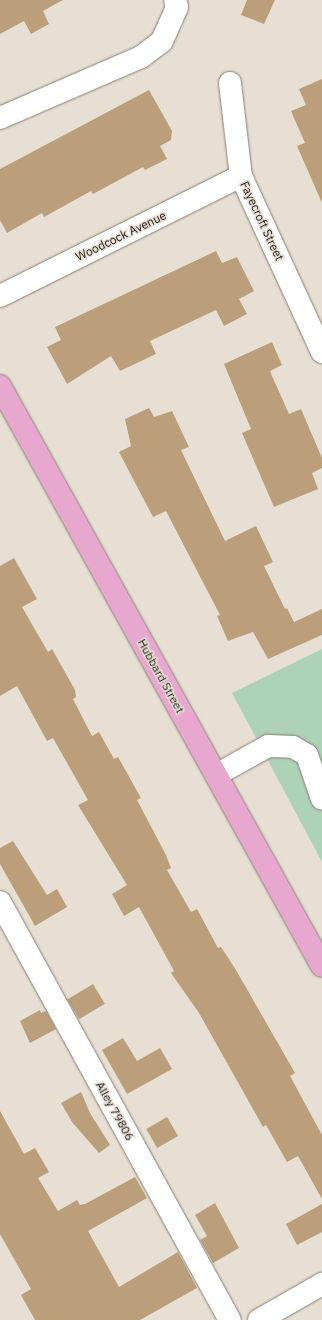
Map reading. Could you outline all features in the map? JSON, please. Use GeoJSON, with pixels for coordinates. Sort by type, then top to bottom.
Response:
{"type":"FeatureCollection","features":[{"type":"Feature","properties":{"kind":"main road","name":"Hubbard Street"},"geometry":{"type":"LineString","coordinates":[[0,386],[322,966]]}},
{"type":"Feature","properties":{"kind":"street"},"geometry":{"type":"LineString","coordinates":[[0,118],[140,57],[162,41],[177,7],[175,0]]}},
{"type":"Feature","properties":{"kind":"street","name":"Fayecroft Street"},"geometry":{"type":"LineString","coordinates":[[230,83],[241,176],[322,352]]}},
{"type":"Feature","properties":{"kind":"street","name":"Woodcock Avenue"},"geometry":{"type":"LineString","coordinates":[[0,296],[241,176]]}},
{"type":"Feature","properties":{"kind":"street"},"geometry":{"type":"LineString","coordinates":[[216,775],[268,746],[293,747],[307,755],[322,799]]}},
{"type":"Feature","properties":{"kind":"street","name":"Alley 79806"},"geometry":{"type":"LineString","coordinates":[[0,902],[230,1320]]}},
{"type":"Feature","properties":{"kind":"street"},"geometry":{"type":"LineString","coordinates":[[259,1320],[322,1284]]}},
{"type":"Feature","properties":{"kind":"green space"},"geometry":{"type":"Polygon","coordinates":[[[322,649],[322,862],[232,693],[322,649]]]}},
{"type":"Feature","properties":{"kind":"building"},"geometry":{"type":"Polygon","coordinates":[[[0,0],[63,0],[43,11],[49,24],[31,34],[24,21],[0,34],[0,0]]]}},
{"type":"Feature","properties":{"kind":"building"},"geometry":{"type":"Polygon","coordinates":[[[247,0],[275,0],[264,24],[241,15],[247,0]]]}},
{"type":"Feature","properties":{"kind":"building"},"geometry":{"type":"Polygon","coordinates":[[[322,79],[322,203],[297,146],[305,143],[291,111],[306,105],[299,89],[322,79]]]}},
{"type":"Feature","properties":{"kind":"building"},"geometry":{"type":"Polygon","coordinates":[[[149,90],[172,131],[171,140],[160,146],[167,159],[145,170],[143,167],[93,194],[91,191],[44,217],[42,213],[7,233],[0,220],[0,169],[149,90]]]}},
{"type":"Feature","properties":{"kind":"building"},"geometry":{"type":"Polygon","coordinates":[[[216,251],[222,263],[237,257],[254,291],[239,299],[247,314],[224,326],[216,310],[150,341],[156,354],[120,371],[111,356],[67,384],[47,347],[61,340],[55,327],[216,251]]]}},
{"type":"Feature","properties":{"kind":"building"},"geometry":{"type":"Polygon","coordinates":[[[272,342],[282,365],[270,371],[272,376],[289,414],[301,409],[322,458],[322,468],[312,473],[318,489],[274,507],[242,433],[251,429],[224,364],[272,342]]]}},
{"type":"Feature","properties":{"kind":"building"},"geometry":{"type":"Polygon","coordinates":[[[149,408],[154,417],[172,411],[189,447],[181,450],[225,541],[256,526],[273,562],[264,566],[285,609],[287,608],[294,622],[322,609],[322,635],[268,659],[253,632],[228,641],[217,616],[220,615],[166,511],[153,517],[119,452],[131,446],[125,419],[149,408]]]}},
{"type":"Feature","properties":{"kind":"building"},"geometry":{"type":"Polygon","coordinates":[[[14,558],[37,599],[22,607],[48,652],[52,649],[75,690],[76,697],[73,699],[92,736],[99,732],[114,759],[118,757],[141,798],[137,800],[166,855],[171,868],[167,870],[191,912],[197,909],[218,948],[221,947],[236,970],[295,1073],[290,1076],[322,1135],[322,1199],[298,1156],[287,1162],[266,1125],[263,1127],[199,1013],[171,973],[174,971],[139,907],[124,916],[112,894],[127,885],[78,805],[88,800],[53,738],[47,741],[17,686],[0,696],[0,566],[14,558]]]}},
{"type":"Feature","properties":{"kind":"building"},"geometry":{"type":"Polygon","coordinates":[[[13,841],[47,895],[57,889],[67,907],[35,926],[0,864],[0,848],[13,841]]]}},
{"type":"Feature","properties":{"kind":"building"},"geometry":{"type":"Polygon","coordinates":[[[93,984],[105,1004],[79,1019],[67,999],[93,984]]]}},
{"type":"Feature","properties":{"kind":"building"},"geometry":{"type":"Polygon","coordinates":[[[40,1010],[41,1013],[46,1011],[56,1029],[30,1043],[20,1021],[40,1010]]]}},
{"type":"Feature","properties":{"kind":"building"},"geometry":{"type":"Polygon","coordinates":[[[123,1038],[137,1061],[160,1048],[172,1069],[127,1094],[102,1050],[123,1038]]]}},
{"type":"Feature","properties":{"kind":"building"},"geometry":{"type":"Polygon","coordinates":[[[81,1092],[90,1113],[110,1145],[99,1153],[72,1122],[61,1103],[81,1092]]]}},
{"type":"Feature","properties":{"kind":"building"},"geometry":{"type":"Polygon","coordinates":[[[0,1111],[24,1154],[35,1148],[49,1172],[38,1178],[58,1211],[77,1200],[80,1205],[85,1204],[135,1177],[147,1198],[88,1231],[119,1287],[178,1252],[197,1288],[140,1320],[35,1320],[21,1295],[31,1289],[0,1234],[0,1111]]]}},
{"type":"Feature","properties":{"kind":"building"},"geometry":{"type":"Polygon","coordinates":[[[167,1117],[178,1136],[157,1148],[146,1129],[167,1117]]]}},
{"type":"Feature","properties":{"kind":"building"},"geometry":{"type":"Polygon","coordinates":[[[215,1203],[239,1248],[213,1263],[200,1240],[207,1236],[195,1215],[215,1203]]]}},
{"type":"Feature","properties":{"kind":"building"},"geometry":{"type":"Polygon","coordinates":[[[322,1204],[322,1232],[297,1245],[286,1224],[322,1204]]]}}]}
